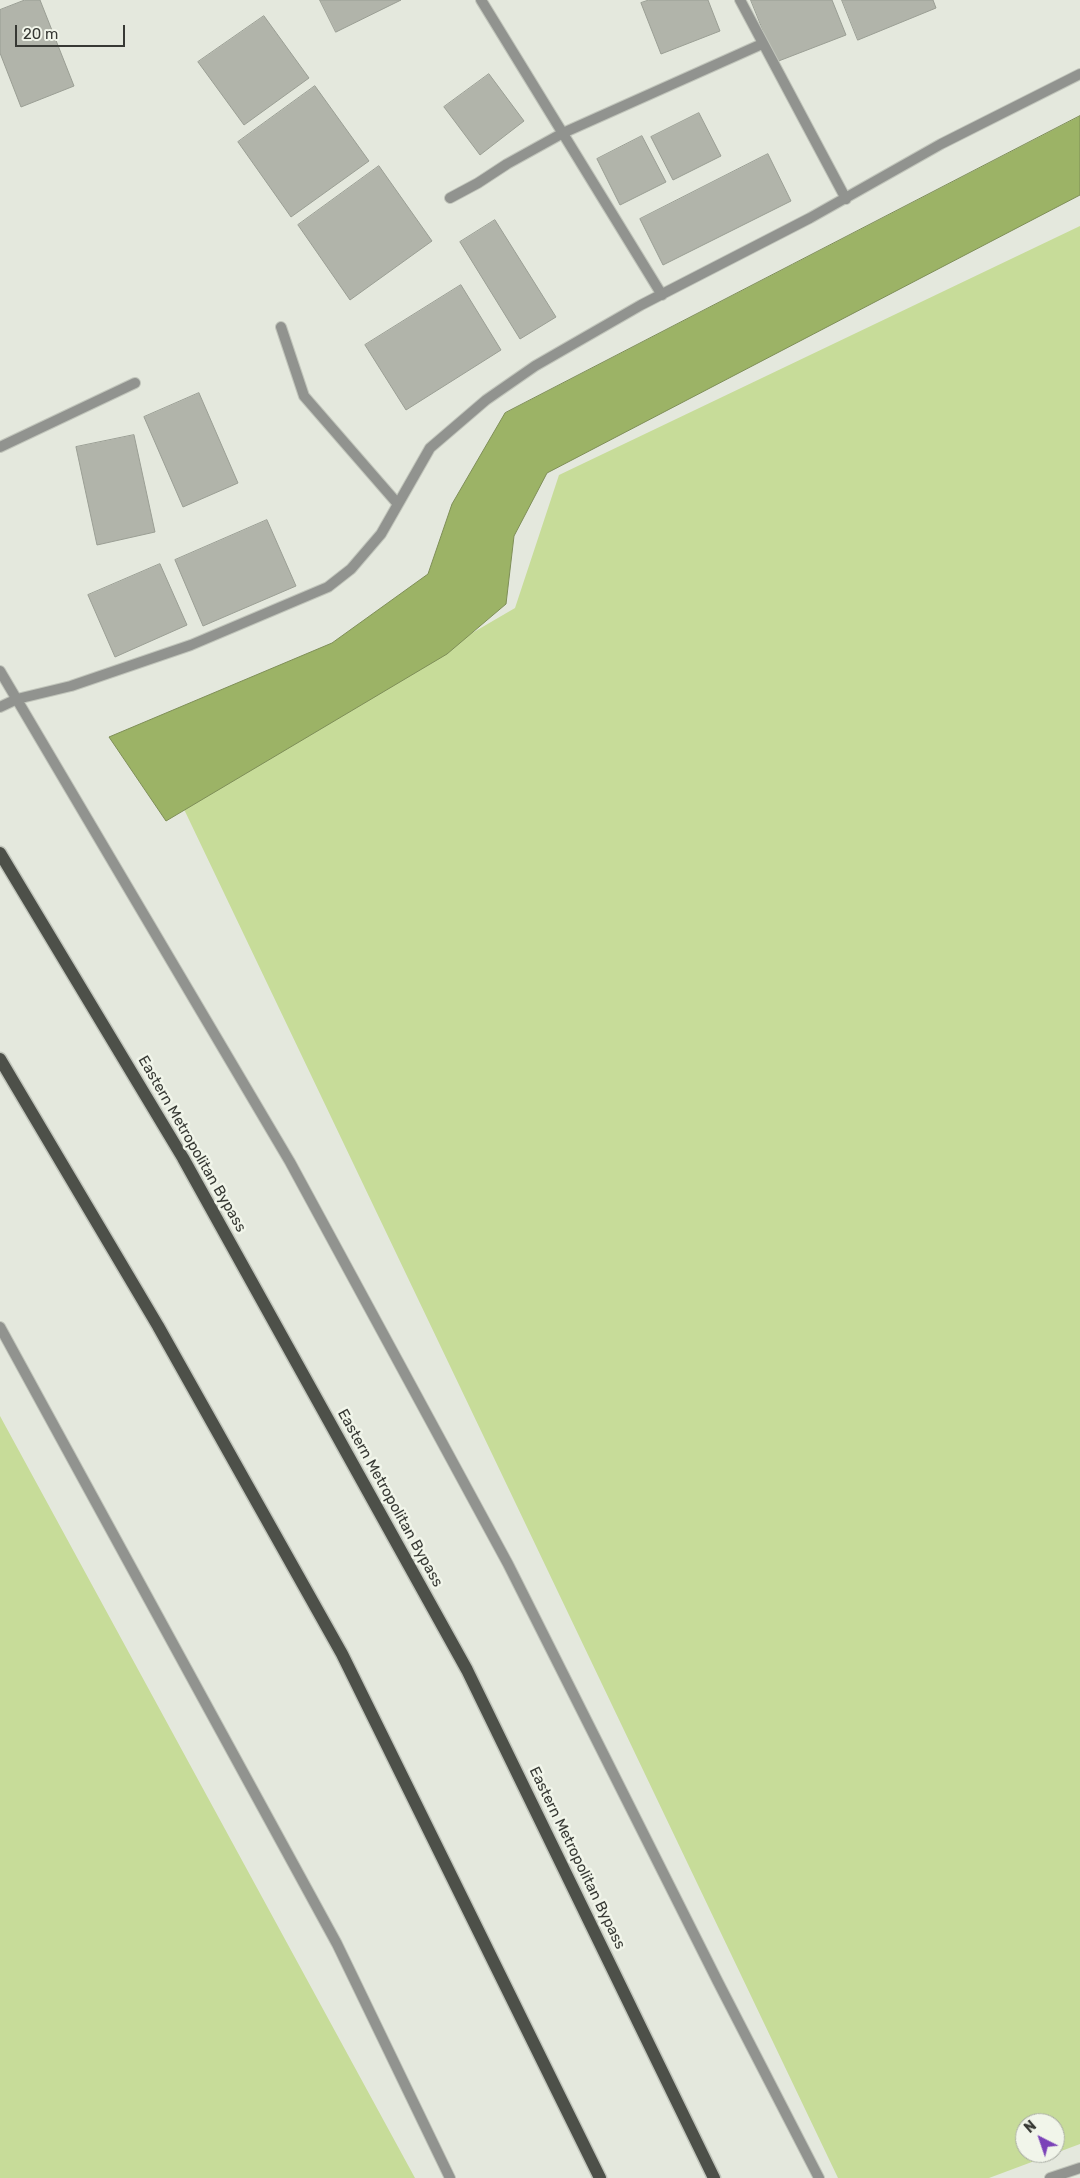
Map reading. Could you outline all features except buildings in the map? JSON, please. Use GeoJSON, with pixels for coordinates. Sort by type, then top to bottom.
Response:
{"type":"FeatureCollection","features":[{"type":"Feature","properties":{"kind":"main road","name":"Eastern Metropolitan Bypass"},"geometry":{"type":"LineString","coordinates":[[0,853],[183,1158],[467,1670],[714,2178]]}},
{"type":"Feature","properties":{"kind":"main road"},"geometry":{"type":"LineString","coordinates":[[0,1059],[158,1326],[342,1654],[600,2178]]}},
{"type":"Feature","properties":{"kind":"street"},"geometry":{"type":"LineString","coordinates":[[481,0],[662,294]]}},
{"type":"Feature","properties":{"kind":"street"},"geometry":{"type":"LineString","coordinates":[[740,0],[846,199]]}},
{"type":"Feature","properties":{"kind":"street"},"geometry":{"type":"LineString","coordinates":[[450,198],[563,133],[762,44]]}},
{"type":"Feature","properties":{"kind":"street"},"geometry":{"type":"LineString","coordinates":[[0,707],[17,699],[71,686],[191,645],[328,587],[351,569],[381,534],[430,448],[486,400],[535,366],[662,294],[846,199],[941,144],[1080,74]]}},
{"type":"Feature","properties":{"kind":"street"},"geometry":{"type":"LineString","coordinates":[[281,327],[304,396],[397,503]]}},
{"type":"Feature","properties":{"kind":"street"},"geometry":{"type":"LineString","coordinates":[[0,447],[135,383]]}},
{"type":"Feature","properties":{"kind":"street"},"geometry":{"type":"LineString","coordinates":[[0,672],[290,1162],[504,1555],[709,1964],[819,2178]]}},
{"type":"Feature","properties":{"kind":"street"},"geometry":{"type":"LineString","coordinates":[[0,1327],[337,1944],[450,2178]]}},
{"type":"Feature","properties":{"kind":"street"},"geometry":{"type":"LineString","coordinates":[[1050,2178],[1080,2168]]}},
{"type":"Feature","properties":{"kind":"shaded area"},"geometry":{"type":"Polygon","coordinates":[[[1080,116],[1080,195],[547,473],[514,536],[506,604],[447,654],[166,821],[109,737],[332,643],[428,574],[452,504],[505,413],[1080,116]]]}},
{"type":"Feature","properties":{"kind":"shaded area"},"geometry":{"type":"Polygon","coordinates":[[[1080,226],[1080,2144],[1065,2150],[1065,2113],[1015,2113],[1015,2163],[1029,2163],[989,2178],[838,2178],[181,803],[515,608],[559,475],[1080,226]]]}},
{"type":"Feature","properties":{"kind":"shaded area"},"geometry":{"type":"Polygon","coordinates":[[[0,1416],[415,2178],[0,2178],[0,1416]]]}}]}
